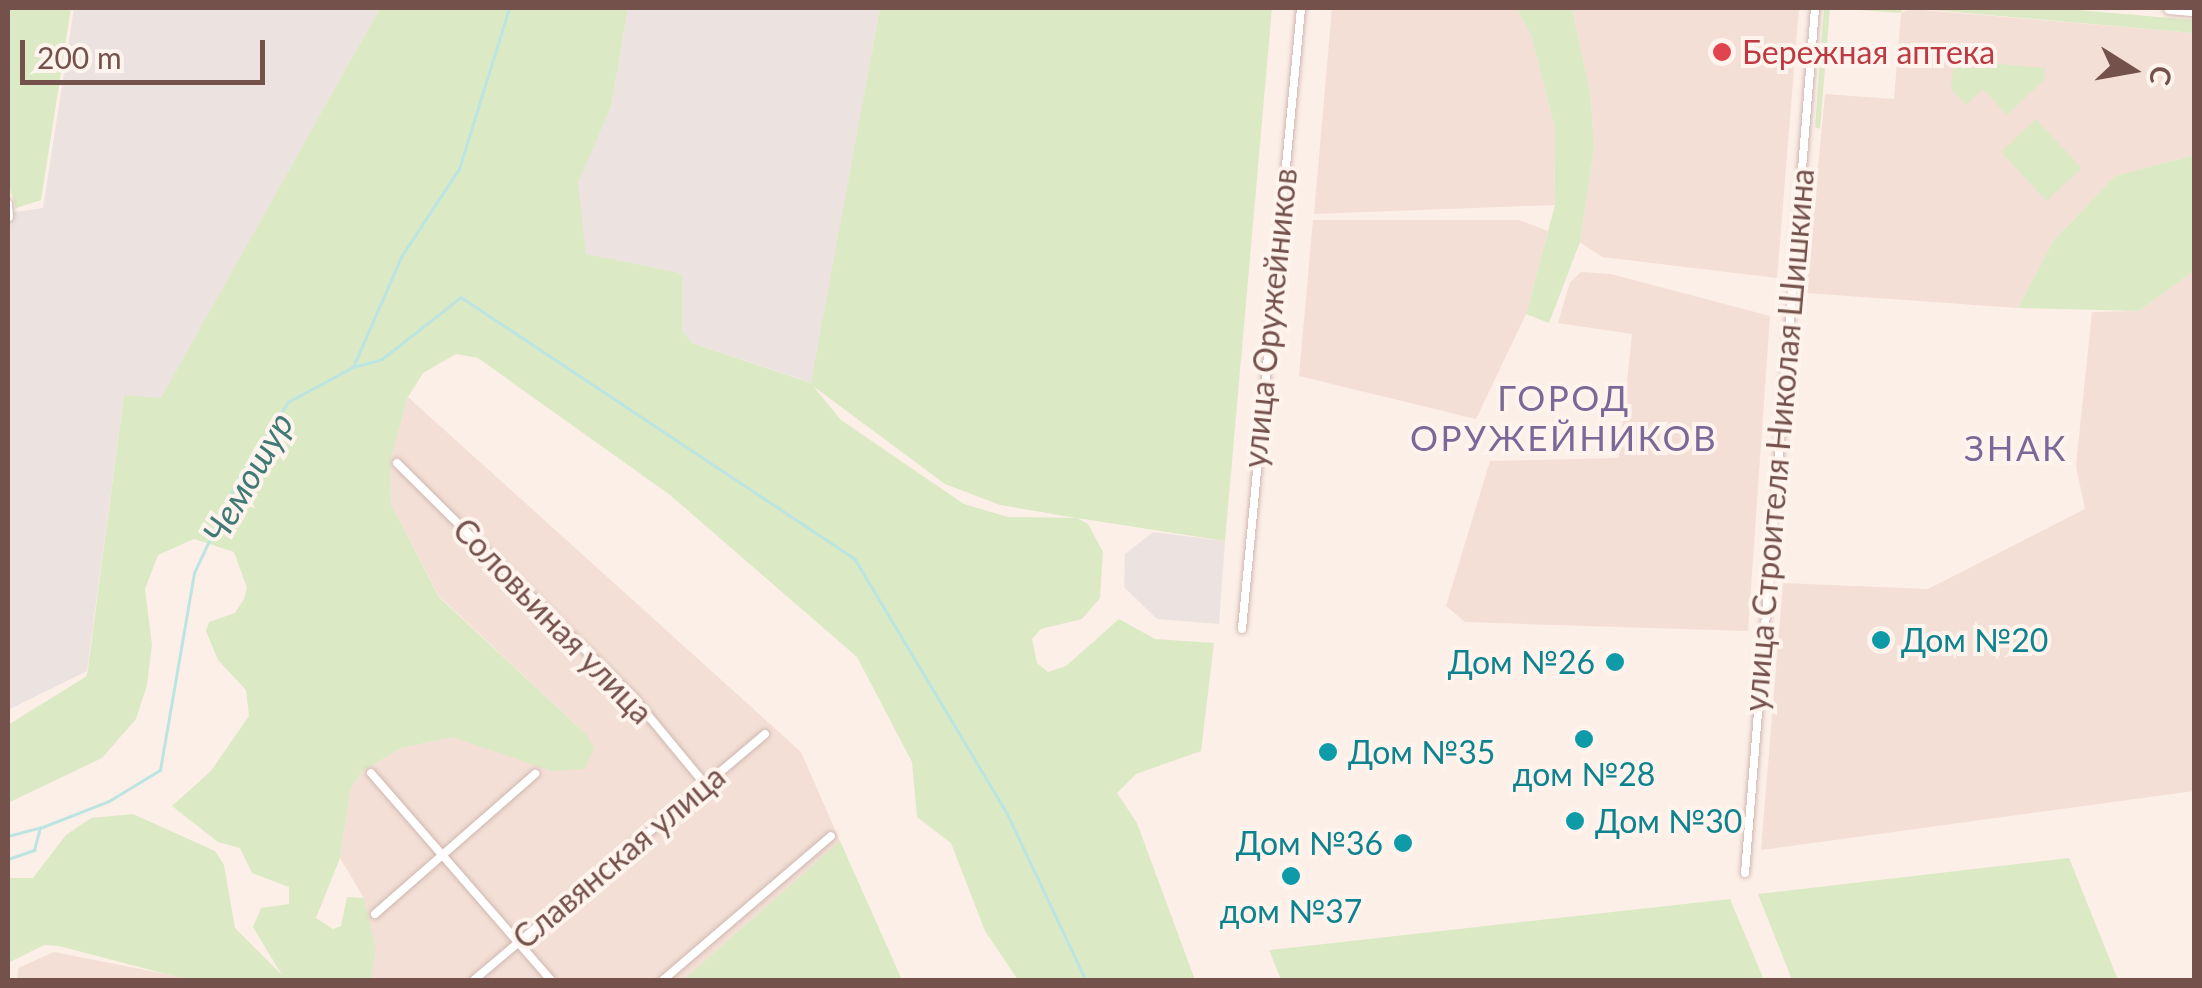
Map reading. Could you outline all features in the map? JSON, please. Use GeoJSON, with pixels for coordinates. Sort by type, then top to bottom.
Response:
{"type":"FeatureCollection","features":[{"type":"Feature","properties":{"kind":"street","name":"улица Оружейников"},"geometry":{"type":"LineString","coordinates":[[1242,629],[1301,8]]}},
{"type":"Feature","properties":{"kind":"street","name":"улица Строителя Николая Шишкина"},"geometry":{"type":"LineString","coordinates":[[1745,872],[1815,8]]}},
{"type":"Feature","properties":{"kind":"street"},"geometry":{"type":"LineString","coordinates":[[2169,8],[2194,10]]}},
{"type":"Feature","properties":{"kind":"street"},"geometry":{"type":"LineString","coordinates":[[8,204],[9,217]]}},
{"type":"Feature","properties":{"kind":"street","name":"Соловьиная улица"},"geometry":{"type":"LineString","coordinates":[[397,463],[632,696],[704,783]]}},
{"type":"Feature","properties":{"kind":"street","name":"Славянская улица"},"geometry":{"type":"LineString","coordinates":[[474,980],[765,734]]}},
{"type":"Feature","properties":{"kind":"street"},"geometry":{"type":"LineString","coordinates":[[371,774],[551,980]]}},
{"type":"Feature","properties":{"kind":"street"},"geometry":{"type":"LineString","coordinates":[[375,914],[536,774]]}},
{"type":"Feature","properties":{"kind":"street"},"geometry":{"type":"LineString","coordinates":[[663,980],[831,836]]}},
{"type":"Feature","properties":{"kind":"shaded area"},"geometry":{"type":"Polygon","coordinates":[[[74,8],[380,8],[161,399],[124,395],[87,671],[8,710],[8,213],[43,208],[74,8]]]}},
{"type":"Feature","properties":{"kind":"shaded area"},"geometry":{"type":"Polygon","coordinates":[[[628,8],[880,8],[812,383],[692,343],[682,330],[676,272],[586,255],[577,183],[611,107],[628,8]]]}},
{"type":"Feature","properties":{"kind":"shaded area"},"geometry":{"type":"Polygon","coordinates":[[[1332,8],[1516,8],[1531,35],[1554,125],[1555,205],[1314,214],[1332,8]]]}},
{"type":"Feature","properties":{"kind":"shaded area"},"geometry":{"type":"Polygon","coordinates":[[[1572,8],[1799,8],[1777,278],[1602,257],[1580,242],[1594,150],[1591,96],[1572,8]]]}},
{"type":"Feature","properties":{"kind":"shaded area"},"geometry":{"type":"Polygon","coordinates":[[[1911,9],[2194,33],[2194,155],[2115,176],[2053,241],[2018,308],[1806,293],[1825,94],[1894,99],[1901,13],[1911,9]]]}},
{"type":"Feature","properties":{"kind":"shaded area"},"geometry":{"type":"Polygon","coordinates":[[[1313,220],[1519,220],[1548,231],[1526,314],[1476,419],[1299,376],[1313,220]]]}},
{"type":"Feature","properties":{"kind":"shaded area"},"geometry":{"type":"Polygon","coordinates":[[[2194,271],[2194,791],[1761,850],[1783,583],[1928,589],[2085,509],[2076,466],[2092,312],[2139,311],[2194,271]]]}},
{"type":"Feature","properties":{"kind":"shaded area"},"geometry":{"type":"Polygon","coordinates":[[[1581,272],[1611,274],[1770,316],[1748,631],[1465,622],[1446,606],[1490,461],[1619,458],[1632,334],[1558,323],[1570,282],[1581,272]]]}},
{"type":"Feature","properties":{"kind":"shaded area"},"geometry":{"type":"Polygon","coordinates":[[[408,397],[801,752],[840,841],[683,980],[371,980],[364,898],[340,858],[351,788],[362,771],[402,748],[452,737],[586,734],[439,596],[391,504],[390,462],[408,397]]]}},
{"type":"Feature","properties":{"kind":"shaded area"},"geometry":{"type":"Polygon","coordinates":[[[1153,532],[1225,541],[1219,624],[1157,619],[1124,587],[1125,554],[1153,532]]]}},
{"type":"Feature","properties":{"kind":"shaded area"},"geometry":{"type":"Polygon","coordinates":[[[54,952],[189,980],[17,980],[18,968],[54,952]]]}},
{"type":"Feature","properties":{"kind":"green space"},"geometry":{"type":"Polygon","coordinates":[[[8,8],[71,8],[41,200],[16,208],[8,183],[8,8]]]}},
{"type":"Feature","properties":{"kind":"green space"},"geometry":{"type":"Polygon","coordinates":[[[380,8],[628,8],[611,107],[578,183],[586,254],[682,275],[682,330],[692,343],[811,383],[880,8],[1272,8],[1225,541],[1077,518],[1088,524],[1103,552],[1100,598],[1082,619],[1041,629],[1032,639],[1037,663],[1048,672],[1066,666],[1119,619],[1155,639],[1214,643],[1201,751],[1136,774],[1117,793],[1137,823],[1195,980],[1018,980],[985,931],[951,843],[917,817],[912,762],[857,657],[670,495],[478,358],[456,354],[423,373],[408,397],[390,462],[391,504],[439,597],[586,734],[594,748],[585,769],[552,771],[452,737],[402,748],[362,771],[351,788],[340,858],[316,918],[333,929],[341,926],[347,897],[364,898],[376,949],[371,980],[189,980],[44,945],[8,963],[8,878],[33,878],[66,835],[91,818],[133,814],[215,851],[224,865],[235,928],[282,975],[253,927],[261,908],[289,904],[289,887],[252,873],[240,848],[218,842],[172,806],[211,771],[249,716],[246,690],[218,660],[206,631],[209,622],[235,613],[244,599],[247,588],[234,552],[194,539],[158,555],[145,589],[152,645],[147,685],[136,719],[102,758],[8,803],[8,725],[87,676],[124,395],[161,398],[380,8]],[[813,386],[841,420],[964,504],[1008,517],[1076,518],[1000,505],[945,484],[813,386]]]}},
{"type":"Feature","properties":{"kind":"green space"},"geometry":{"type":"Polygon","coordinates":[[[1516,8],[1572,8],[1591,96],[1594,150],[1580,242],[1549,323],[1526,314],[1555,205],[1554,125],[1531,35],[1516,8]]]}},
{"type":"Feature","properties":{"kind":"green space"},"geometry":{"type":"Polygon","coordinates":[[[1824,8],[1830,8],[1820,129],[1815,127],[1824,8]]]}},
{"type":"Feature","properties":{"kind":"green space"},"geometry":{"type":"Polygon","coordinates":[[[1830,8],[1902,8],[1901,13],[1830,8]]]}},
{"type":"Feature","properties":{"kind":"green space"},"geometry":{"type":"Polygon","coordinates":[[[1910,8],[2054,8],[2194,20],[2194,33],[1910,8]]]}},
{"type":"Feature","properties":{"kind":"green space"},"geometry":{"type":"Polygon","coordinates":[[[1954,60],[2045,68],[2044,80],[2007,115],[1983,89],[1966,105],[1951,89],[1954,60]]]}},
{"type":"Feature","properties":{"kind":"green space"},"geometry":{"type":"Polygon","coordinates":[[[2036,119],[2082,168],[2047,201],[2001,152],[2036,119]]]}},
{"type":"Feature","properties":{"kind":"green space"},"geometry":{"type":"Polygon","coordinates":[[[2194,155],[2194,271],[2139,311],[2018,308],[2053,241],[2115,176],[2194,155]]]}},
{"type":"Feature","properties":{"kind":"green space"},"geometry":{"type":"Polygon","coordinates":[[[840,841],[902,980],[683,980],[840,841]]]}},
{"type":"Feature","properties":{"kind":"green space"},"geometry":{"type":"Polygon","coordinates":[[[2069,858],[2118,980],[1792,980],[1758,894],[2069,858]]]}},
{"type":"Feature","properties":{"kind":"green space"},"geometry":{"type":"Polygon","coordinates":[[[1730,899],[1764,980],[1281,980],[1269,950],[1730,899]]]}},
{"type":"Feature","properties":{"kind":"waterway","name":"Чемошур"},"geometry":{"type":"LineString","coordinates":[[8,859],[34,850],[40,828],[109,801],[160,770],[194,573],[239,477],[288,402],[353,367],[402,255],[459,169],[509,8]]}},
{"type":"Feature","properties":{"kind":"waterway"},"geometry":{"type":"LineString","coordinates":[[353,367],[382,359],[461,297],[855,559],[1007,813],[1086,980]]}},
{"type":"Feature","properties":{"kind":"waterway"},"geometry":{"type":"LineString","coordinates":[[8,836],[38,828]]}},
{"type":"Feature","properties":{"kind":"place","name":"Бережная аптека"},"geometry":{"type":"Point","coordinates":[1722,52]}},
{"type":"Feature","properties":{"kind":"place","name":"Дом №20"},"geometry":{"type":"Point","coordinates":[1881,640]}},
{"type":"Feature","properties":{"kind":"place","name":"Дом №26"},"geometry":{"type":"Point","coordinates":[1615,662]}},
{"type":"Feature","properties":{"kind":"place","name":"дом №28"},"geometry":{"type":"Point","coordinates":[1584,739]}},
{"type":"Feature","properties":{"kind":"place","name":"Дом №35"},"geometry":{"type":"Point","coordinates":[1328,752]}},
{"type":"Feature","properties":{"kind":"place","name":"Дом №30"},"geometry":{"type":"Point","coordinates":[1575,821]}},
{"type":"Feature","properties":{"kind":"place","name":"Дом №36"},"geometry":{"type":"Point","coordinates":[1403,843]}},
{"type":"Feature","properties":{"kind":"place","name":"дом №37"},"geometry":{"type":"Point","coordinates":[1291,876]}},
{"type":"Feature","properties":{"kind":"district","name":"ГОРОД ОРУЖЕЙНИКОВ"},"geometry":{"type":"Point","coordinates":[1564,417]}},
{"type":"Feature","properties":{"kind":"district","name":"ЗНАК"},"geometry":{"type":"Point","coordinates":[2016,447]}}]}
